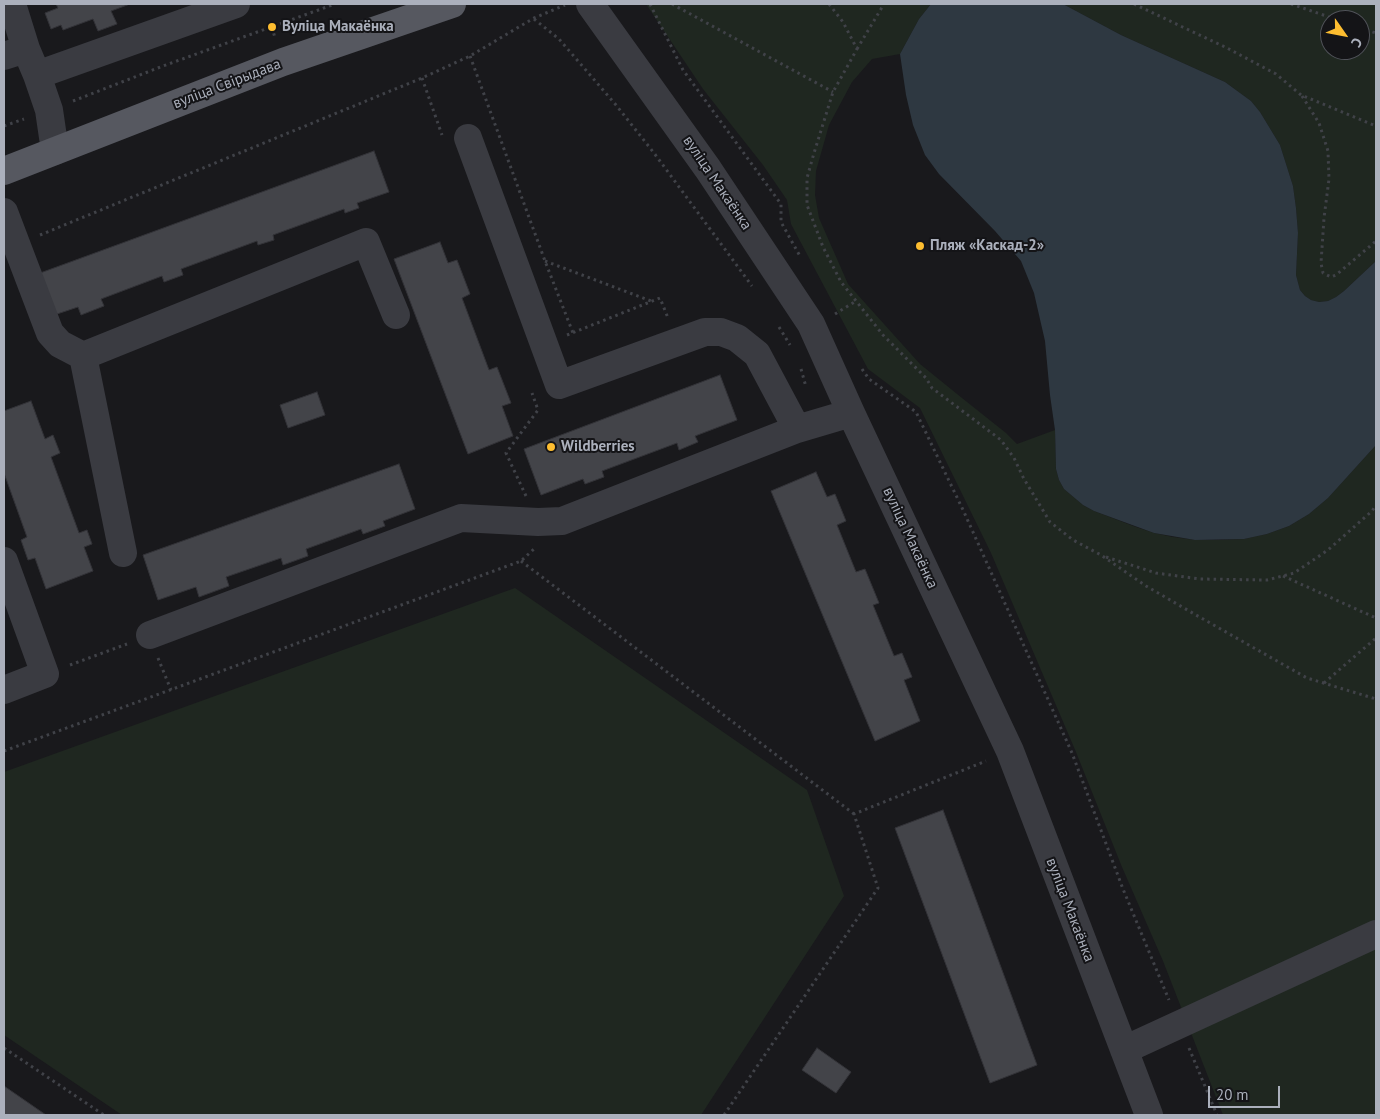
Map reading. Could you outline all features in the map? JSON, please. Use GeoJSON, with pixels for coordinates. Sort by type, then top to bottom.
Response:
{"type":"FeatureCollection","features":[{"type":"Feature","properties":{"kind":"main road","name":"вуліца Свірыдава"},"geometry":{"type":"LineString","coordinates":[[4,171],[283,62],[452,4]]}},
{"type":"Feature","properties":{"kind":"street"},"geometry":{"type":"LineString","coordinates":[[12,4],[15,52],[37,75],[49,110],[55,150]]}},
{"type":"Feature","properties":{"kind":"street"},"geometry":{"type":"LineString","coordinates":[[37,75],[236,4]]}},
{"type":"Feature","properties":{"kind":"street","name":"вуліца Макаёнка"},"geometry":{"type":"LineString","coordinates":[[590,4],[708,169],[811,324],[1010,751],[1149,1115]]}},
{"type":"Feature","properties":{"kind":"street"},"geometry":{"type":"LineString","coordinates":[[456,138],[559,385],[706,332],[721,332],[737,338],[757,354],[807,426]]}},
{"type":"Feature","properties":{"kind":"street"},"geometry":{"type":"LineString","coordinates":[[4,212],[50,333],[60,344],[83,356],[366,242],[396,315]]}},
{"type":"Feature","properties":{"kind":"street"},"geometry":{"type":"LineString","coordinates":[[83,356],[123,553]]}},
{"type":"Feature","properties":{"kind":"street"},"geometry":{"type":"LineString","coordinates":[[150,635],[461,518],[537,535],[562,521],[807,426],[851,413]]}},
{"type":"Feature","properties":{"kind":"street"},"geometry":{"type":"LineString","coordinates":[[4,561],[45,674],[4,690]]}},
{"type":"Feature","properties":{"kind":"street"},"geometry":{"type":"LineString","coordinates":[[1124,1050],[1376,934]]}},
{"type":"Feature","properties":{"kind":"path"},"geometry":{"type":"LineString","coordinates":[[4,126],[335,4]]}},
{"type":"Feature","properties":{"kind":"path"},"geometry":{"type":"LineString","coordinates":[[16,245],[422,78],[470,56],[534,18],[567,4]]}},
{"type":"Feature","properties":{"kind":"path"},"geometry":{"type":"LineString","coordinates":[[650,4],[683,70],[781,204],[781,222],[804,264]]}},
{"type":"Feature","properties":{"kind":"path"},"geometry":{"type":"LineString","coordinates":[[672,4],[833,92]]}},
{"type":"Feature","properties":{"kind":"path"},"geometry":{"type":"LineString","coordinates":[[829,4],[843,22],[857,49]]}},
{"type":"Feature","properties":{"kind":"path"},"geometry":{"type":"LineString","coordinates":[[884,4],[833,92],[807,178],[807,205],[823,247],[841,282],[883,335],[926,378],[932,388],[1001,440],[1014,458],[1024,479],[1050,522],[1073,540],[1101,555],[1146,586],[1307,678],[1376,699]]}},
{"type":"Feature","properties":{"kind":"path"},"geometry":{"type":"LineString","coordinates":[[1134,4],[1227,48],[1276,74],[1301,95],[1376,126]]}},
{"type":"Feature","properties":{"kind":"path"},"geometry":{"type":"LineString","coordinates":[[1291,4],[1320,14]]}},
{"type":"Feature","properties":{"kind":"path"},"geometry":{"type":"LineString","coordinates":[[534,18],[559,39],[616,105],[654,153],[755,290]]}},
{"type":"Feature","properties":{"kind":"path"},"geometry":{"type":"LineString","coordinates":[[470,56],[545,261],[574,333]]}},
{"type":"Feature","properties":{"kind":"path"},"geometry":{"type":"LineString","coordinates":[[422,78],[456,138]]}},
{"type":"Feature","properties":{"kind":"path"},"geometry":{"type":"LineString","coordinates":[[1301,95],[1318,123],[1328,151],[1329,179],[1320,263],[1323,273],[1331,277],[1336,275],[1376,241]]}},
{"type":"Feature","properties":{"kind":"path"},"geometry":{"type":"LineString","coordinates":[[545,261],[652,301]]}},
{"type":"Feature","properties":{"kind":"path"},"geometry":{"type":"LineString","coordinates":[[543,344],[660,298],[676,342]]}},
{"type":"Feature","properties":{"kind":"path"},"geometry":{"type":"LineString","coordinates":[[832,316],[856,301]]}},
{"type":"Feature","properties":{"kind":"path"},"geometry":{"type":"LineString","coordinates":[[776,321],[793,350]]}},
{"type":"Feature","properties":{"kind":"path"},"geometry":{"type":"LineString","coordinates":[[800,367],[807,426]]}},
{"type":"Feature","properties":{"kind":"path"},"geometry":{"type":"LineString","coordinates":[[861,368],[869,380],[916,412],[964,512],[1072,753],[1123,889],[1217,1115]]}},
{"type":"Feature","properties":{"kind":"path"},"geometry":{"type":"LineString","coordinates":[[4,752],[521,561],[537,535],[506,453],[538,410],[531,391]]}},
{"type":"Feature","properties":{"kind":"path"},"geometry":{"type":"LineString","coordinates":[[1101,555],[1156,573],[1200,579],[1266,580],[1294,573],[1328,550],[1372,511],[1376,505]]}},
{"type":"Feature","properties":{"kind":"path"},"geometry":{"type":"LineString","coordinates":[[521,561],[854,814],[878,888],[724,1115]]}},
{"type":"Feature","properties":{"kind":"path"},"geometry":{"type":"LineString","coordinates":[[1282,576],[1376,618]]}},
{"type":"Feature","properties":{"kind":"path"},"geometry":{"type":"LineString","coordinates":[[45,674],[150,635],[171,690]]}},
{"type":"Feature","properties":{"kind":"path"},"geometry":{"type":"LineString","coordinates":[[1324,683],[1376,638]]}},
{"type":"Feature","properties":{"kind":"path"},"geometry":{"type":"LineString","coordinates":[[854,814],[1010,751]]}},
{"type":"Feature","properties":{"kind":"path"},"geometry":{"type":"LineString","coordinates":[[4,1048],[104,1115]]}},
{"type":"Feature","properties":{"kind":"shaded area"},"geometry":{"type":"Polygon","coordinates":[[[646,4],[931,4],[919,19],[900,54],[872,59],[852,82],[829,125],[816,171],[815,195],[819,218],[848,284],[920,364],[1017,444],[1055,430],[1056,469],[1059,480],[1064,489],[1083,505],[1094,511],[1154,533],[1195,540],[1244,539],[1267,534],[1289,526],[1309,514],[1328,498],[1376,445],[1376,1113],[1370,1115],[1223,1115],[1163,961],[991,553],[920,408],[868,369],[791,224],[787,200],[763,165],[703,89],[646,4]]]}},
{"type":"Feature","properties":{"kind":"shaded area"},"geometry":{"type":"Polygon","coordinates":[[[931,4],[1063,4],[1121,35],[1225,82],[1251,101],[1280,145],[1293,186],[1298,233],[1296,275],[1300,290],[1305,296],[1319,302],[1328,301],[1344,291],[1376,261],[1376,445],[1328,498],[1309,514],[1289,526],[1267,534],[1244,539],[1195,540],[1154,533],[1094,511],[1083,505],[1064,489],[1056,469],[1055,430],[1045,341],[1034,293],[1021,261],[995,231],[939,174],[925,155],[913,125],[900,54],[919,19],[931,4]]]}},
{"type":"Feature","properties":{"kind":"shaded area"},"geometry":{"type":"Polygon","coordinates":[[[1063,4],[1376,4],[1376,261],[1344,291],[1328,301],[1319,302],[1311,300],[1300,290],[1296,275],[1298,233],[1293,186],[1280,145],[1251,101],[1225,82],[1121,35],[1063,4]]]}},
{"type":"Feature","properties":{"kind":"shaded area"},"geometry":{"type":"Polygon","coordinates":[[[515,588],[807,790],[844,896],[701,1115],[122,1115],[4,1035],[4,772],[515,588]]]}},
{"type":"Feature","properties":{"kind":"building"},"geometry":{"type":"Polygon","coordinates":[[[56,4],[130,4],[111,11],[117,24],[98,31],[93,19],[63,30],[61,25],[51,29],[45,13],[58,8],[56,4]]]}},
{"type":"Feature","properties":{"kind":"building"},"geometry":{"type":"Polygon","coordinates":[[[374,151],[389,192],[357,203],[359,208],[345,213],[344,209],[273,235],[274,240],[258,245],[257,241],[181,269],[183,275],[164,282],[162,276],[101,299],[104,306],[81,315],[78,307],[48,317],[32,276],[374,151]]]}},
{"type":"Feature","properties":{"kind":"building"},"geometry":{"type":"Polygon","coordinates":[[[440,242],[448,263],[457,260],[470,294],[462,298],[489,370],[497,367],[511,403],[502,406],[513,436],[468,454],[394,259],[440,242]]]}},
{"type":"Feature","properties":{"kind":"building"},"geometry":{"type":"Polygon","coordinates":[[[720,375],[737,420],[695,436],[698,442],[679,450],[677,443],[602,471],[604,477],[585,484],[583,479],[541,495],[524,449],[720,375]]]}},
{"type":"Feature","properties":{"kind":"building"},"geometry":{"type":"Polygon","coordinates":[[[317,392],[325,415],[288,428],[280,405],[317,392]]]}},
{"type":"Feature","properties":{"kind":"building"},"geometry":{"type":"Polygon","coordinates":[[[31,401],[45,439],[53,435],[60,453],[51,457],[79,533],[87,530],[92,544],[84,547],[93,571],[46,589],[35,558],[28,560],[21,540],[27,537],[4,473],[4,411],[31,401]]]}},
{"type":"Feature","properties":{"kind":"building"},"geometry":{"type":"Polygon","coordinates":[[[399,464],[415,509],[383,521],[385,526],[363,534],[361,529],[306,549],[308,556],[283,565],[281,558],[226,577],[229,586],[199,597],[196,587],[158,600],[143,555],[399,464]]]}},
{"type":"Feature","properties":{"kind":"building"},"geometry":{"type":"Polygon","coordinates":[[[816,472],[827,497],[835,494],[846,521],[837,525],[856,572],[865,569],[879,603],[873,605],[894,656],[902,653],[912,677],[904,680],[920,721],[875,741],[771,491],[816,472]]]}},
{"type":"Feature","properties":{"kind":"building"},"geometry":{"type":"Polygon","coordinates":[[[943,810],[1037,1065],[990,1083],[895,828],[943,810]]]}},
{"type":"Feature","properties":{"kind":"building"},"geometry":{"type":"Polygon","coordinates":[[[817,1048],[851,1072],[836,1093],[802,1070],[817,1048]]]}},
{"type":"Feature","properties":{"kind":"building"},"geometry":{"type":"Polygon","coordinates":[[[4,1086],[46,1115],[4,1115],[4,1086]]]}},
{"type":"Feature","properties":{"kind":"place","name":"Вуліца Макаёнка"},"geometry":{"type":"Point","coordinates":[272,27]}},
{"type":"Feature","properties":{"kind":"place","name":"Пляж «Каскад-2»"},"geometry":{"type":"Point","coordinates":[920,246]}},
{"type":"Feature","properties":{"kind":"place","name":"Wildberries"},"geometry":{"type":"Point","coordinates":[551,447]}}]}
